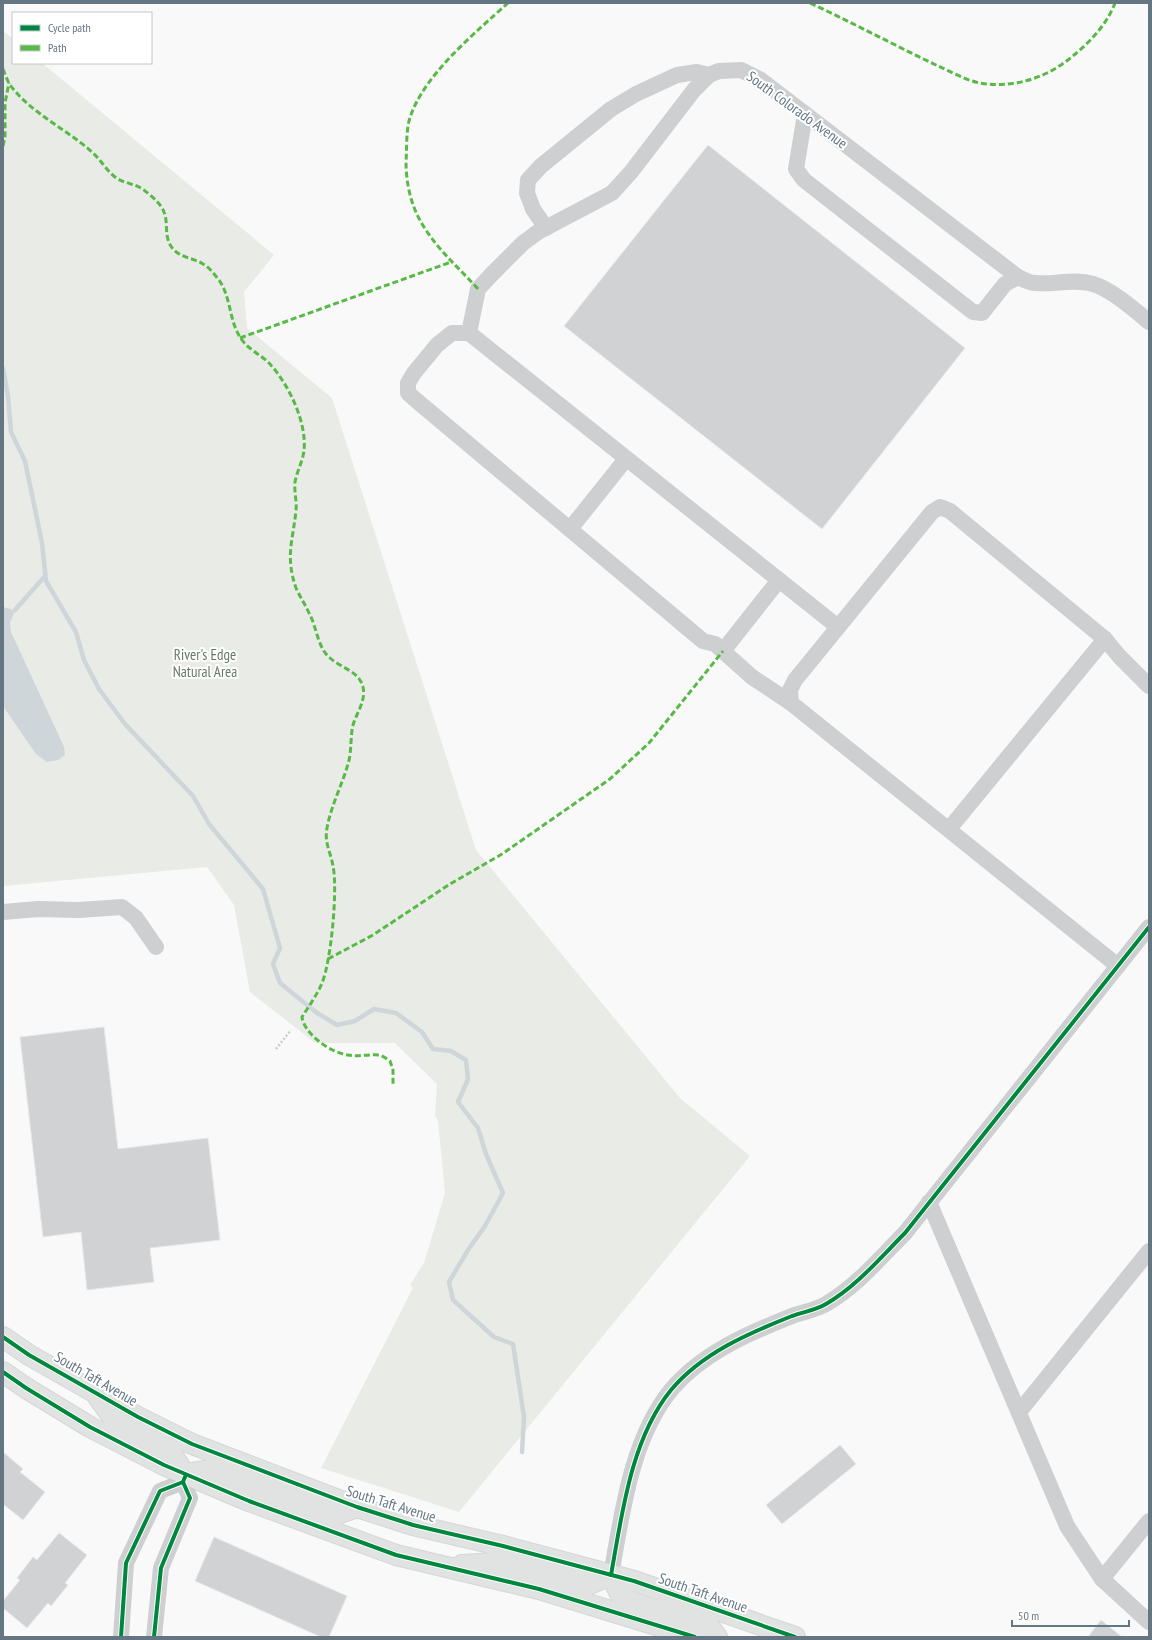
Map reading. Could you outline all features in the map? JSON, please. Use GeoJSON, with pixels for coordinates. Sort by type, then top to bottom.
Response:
{"type":"FeatureCollection","features":[{"type":"Feature","properties":{"kind":"main road","name":"South Taft Avenue"},"geometry":{"type":"LineString","coordinates":[[3,1337],[29,1355],[138,1417],[192,1444],[357,1507],[413,1525],[503,1546],[634,1581],[795,1637]]}},
{"type":"Feature","properties":{"kind":"main road"},"geometry":{"type":"LineString","coordinates":[[3,1372],[26,1388],[90,1427],[164,1465],[184,1478],[396,1556],[539,1589],[695,1637]]}},
{"type":"Feature","properties":{"kind":"main road"},"geometry":{"type":"LineString","coordinates":[[94,1392],[114,1419],[167,1447],[184,1478]]}},
{"type":"Feature","properties":{"kind":"main road"},"geometry":{"type":"LineString","coordinates":[[184,1478],[216,1469],[331,1516],[357,1507]]}},
{"type":"Feature","properties":{"kind":"main road"},"geometry":{"type":"LineString","coordinates":[[438,1566],[496,1563],[583,1587],[611,1575],[622,1598],[643,1606],[708,1625],[717,1637]]}},
{"type":"Feature","properties":{"kind":"street","name":"South Colorado Avenue"},"geometry":{"type":"LineString","coordinates":[[709,75],[719,71],[741,70],[761,80],[1018,277],[1036,284],[1072,282],[1092,283],[1100,286],[1128,305],[1149,322]]}},
{"type":"Feature","properties":{"kind":"street"},"geometry":{"type":"LineString","coordinates":[[546,228],[533,209],[527,193],[528,180],[541,166],[611,109],[636,94],[677,75],[697,72],[709,75]]}},
{"type":"Feature","properties":{"kind":"street"},"geometry":{"type":"LineString","coordinates":[[469,334],[478,289],[522,243],[546,228],[612,193],[654,144],[694,90],[709,75]]}},
{"type":"Feature","properties":{"kind":"street"},"geometry":{"type":"LineString","coordinates":[[805,114],[796,169],[804,180],[973,312],[982,313],[1005,284],[1018,277]]}},
{"type":"Feature","properties":{"kind":"street"},"geometry":{"type":"LineString","coordinates":[[838,627],[469,334],[452,332],[437,345],[408,382],[408,393],[703,641],[715,644],[752,677],[791,703],[1118,966]]}},
{"type":"Feature","properties":{"kind":"street"},"geometry":{"type":"LineString","coordinates":[[570,529],[626,459]]}},
{"type":"Feature","properties":{"kind":"street"},"geometry":{"type":"LineString","coordinates":[[791,703],[790,690],[795,680],[932,512],[940,507],[950,511],[1105,639],[1119,656],[1149,686]]}},
{"type":"Feature","properties":{"kind":"street"},"geometry":{"type":"LineString","coordinates":[[723,651],[779,580]]}},
{"type":"Feature","properties":{"kind":"street"},"geometry":{"type":"LineString","coordinates":[[948,829],[1105,639]]}},
{"type":"Feature","properties":{"kind":"street"},"geometry":{"type":"LineString","coordinates":[[3,912],[38,909],[79,910],[122,907],[136,918],[156,947]]}},
{"type":"Feature","properties":{"kind":"street"},"geometry":{"type":"LineString","coordinates":[[611,1575],[624,1506],[639,1448],[658,1408],[672,1389],[692,1370],[716,1351],[745,1336],[825,1304],[864,1275],[905,1233],[1149,927]]}},
{"type":"Feature","properties":{"kind":"street"},"geometry":{"type":"LineString","coordinates":[[930,1202],[1067,1526],[1102,1579],[1149,1622]]}},
{"type":"Feature","properties":{"kind":"street"},"geometry":{"type":"LineString","coordinates":[[1019,1412],[1149,1251]]}},
{"type":"Feature","properties":{"kind":"street"},"geometry":{"type":"LineString","coordinates":[[121,1637],[126,1563],[160,1491],[184,1478],[190,1498],[162,1568],[154,1637]]}},
{"type":"Feature","properties":{"kind":"street"},"geometry":{"type":"LineString","coordinates":[[1102,1579],[1149,1521]]}},
{"type":"Feature","properties":{"kind":"path"},"geometry":{"type":"LineString","coordinates":[[276,1050],[291,1030]]}},
{"type":"Feature","properties":{"kind":"green space","name":"River's Edge Natural Area"},"geometry":{"type":"Polygon","coordinates":[[[3,31],[12,38],[12,64],[43,64],[274,255],[244,292],[247,328],[332,398],[476,850],[680,1098],[750,1156],[459,1512],[321,1468],[413,1288],[410,1285],[424,1263],[445,1193],[438,1121],[435,1115],[437,1084],[395,1043],[315,1043],[250,992],[234,905],[207,867],[3,886],[3,31]]]}},
{"type":"Feature","properties":{"kind":"shaded area"},"geometry":{"type":"Polygon","coordinates":[[[3,607],[15,610],[10,623],[11,632],[64,747],[65,755],[58,760],[47,762],[36,754],[3,706],[3,607]]]}},
{"type":"Feature","properties":{"kind":"building"},"geometry":{"type":"Polygon","coordinates":[[[708,145],[965,348],[822,529],[564,326],[708,145]]]}},
{"type":"Feature","properties":{"kind":"building"},"geometry":{"type":"Polygon","coordinates":[[[104,1027],[118,1149],[208,1138],[220,1240],[150,1248],[154,1282],[87,1290],[81,1232],[43,1237],[20,1037],[104,1027]]]}},
{"type":"Feature","properties":{"kind":"building"},"geometry":{"type":"Polygon","coordinates":[[[840,1445],[856,1464],[782,1524],[766,1505],[840,1445]]]}},
{"type":"Feature","properties":{"kind":"building"},"geometry":{"type":"Polygon","coordinates":[[[3,1452],[23,1469],[20,1472],[45,1492],[23,1520],[3,1504],[3,1452]]]}},
{"type":"Feature","properties":{"kind":"building"},"geometry":{"type":"Polygon","coordinates":[[[59,1533],[87,1555],[65,1583],[68,1585],[51,1606],[48,1603],[27,1628],[3,1608],[3,1601],[20,1580],[17,1578],[33,1557],[37,1560],[59,1533]]]}},
{"type":"Feature","properties":{"kind":"building"},"geometry":{"type":"Polygon","coordinates":[[[214,1537],[347,1596],[329,1637],[321,1637],[195,1581],[214,1537]]]}},
{"type":"Feature","properties":{"kind":"building"},"geometry":{"type":"Polygon","coordinates":[[[1101,1620],[1122,1637],[1088,1637],[1101,1620]]]}},
{"type":"Feature","properties":{"kind":"waterway"},"geometry":{"type":"LineString","coordinates":[[3,368],[8,396],[11,432],[25,461],[42,543],[46,581],[76,632],[84,660],[99,689],[125,724],[193,796],[209,824],[263,889],[280,948],[273,964],[280,983],[317,1013],[337,1025],[355,1021],[374,1009],[396,1013],[422,1032],[433,1049],[451,1051],[466,1060],[468,1079],[458,1102],[478,1128],[486,1154],[503,1193],[485,1226],[468,1250],[449,1282],[453,1300],[494,1337],[513,1344],[524,1417],[522,1452]]}},
{"type":"Feature","properties":{"kind":"waterway"},"geometry":{"type":"LineString","coordinates":[[15,610],[45,576]]}},
{"type":"Feature","properties":{"kind":"marked path"},"geometry":{"type":"LineString","coordinates":[[478,289],[436,244],[419,219],[410,195],[407,178],[407,131],[415,105],[437,72],[465,42],[508,3]]}},
{"type":"Feature","properties":{"kind":"marked path"},"geometry":{"type":"LineString","coordinates":[[810,3],[961,77],[974,82],[987,84],[1011,84],[1022,82],[1055,69],[1074,55],[1098,32],[1108,18],[1115,3]]}},
{"type":"Feature","properties":{"kind":"marked path"},"geometry":{"type":"LineString","coordinates":[[3,69],[10,85],[28,104],[92,152],[115,177],[141,188],[159,203],[164,212],[168,240],[173,249],[176,252],[205,265],[219,280],[226,294],[236,330],[240,337],[246,345],[269,363],[276,371],[295,404],[302,427],[304,450],[295,482],[296,510],[290,557],[293,577],[296,588],[312,619],[322,648],[330,658],[358,677],[364,692],[362,702],[353,725],[348,764],[331,812],[326,833],[333,866],[335,891],[333,925],[328,959],[322,983],[302,1017],[308,1030],[313,1036],[319,1042],[334,1051],[352,1056],[379,1055],[390,1061],[393,1070],[393,1086]]}},
{"type":"Feature","properties":{"kind":"marked path"},"geometry":{"type":"LineString","coordinates":[[3,146],[5,137],[5,103],[9,83]]}},
{"type":"Feature","properties":{"kind":"marked path"},"geometry":{"type":"LineString","coordinates":[[240,338],[451,262]]}},
{"type":"Feature","properties":{"kind":"marked path"},"geometry":{"type":"LineString","coordinates":[[328,959],[373,935],[450,884],[502,854],[610,779],[649,743],[723,651]]}},
{"type":"Feature","properties":{"kind":"cycle path"},"geometry":{"type":"LineString","coordinates":[[611,1575],[624,1503],[637,1454],[646,1431],[657,1410],[671,1390],[697,1365],[712,1355],[743,1337],[792,1316],[826,1304],[848,1289],[868,1271],[905,1233],[1149,927]]}},
{"type":"Feature","properties":{"kind":"cycle path"},"geometry":{"type":"LineString","coordinates":[[3,1337],[29,1355],[138,1417],[192,1444],[357,1507],[413,1525],[503,1546],[634,1581],[795,1637]]}},
{"type":"Feature","properties":{"kind":"cycle path"},"geometry":{"type":"LineString","coordinates":[[3,1372],[26,1388],[90,1427],[164,1465],[249,1501],[396,1555],[539,1589],[695,1637]]}},
{"type":"Feature","properties":{"kind":"cycle path"},"geometry":{"type":"LineString","coordinates":[[154,1637],[161,1568],[190,1498],[183,1482],[185,1477]]}},
{"type":"Feature","properties":{"kind":"cycle path"},"geometry":{"type":"LineString","coordinates":[[121,1637],[126,1563],[160,1491],[183,1482]]}}]}
